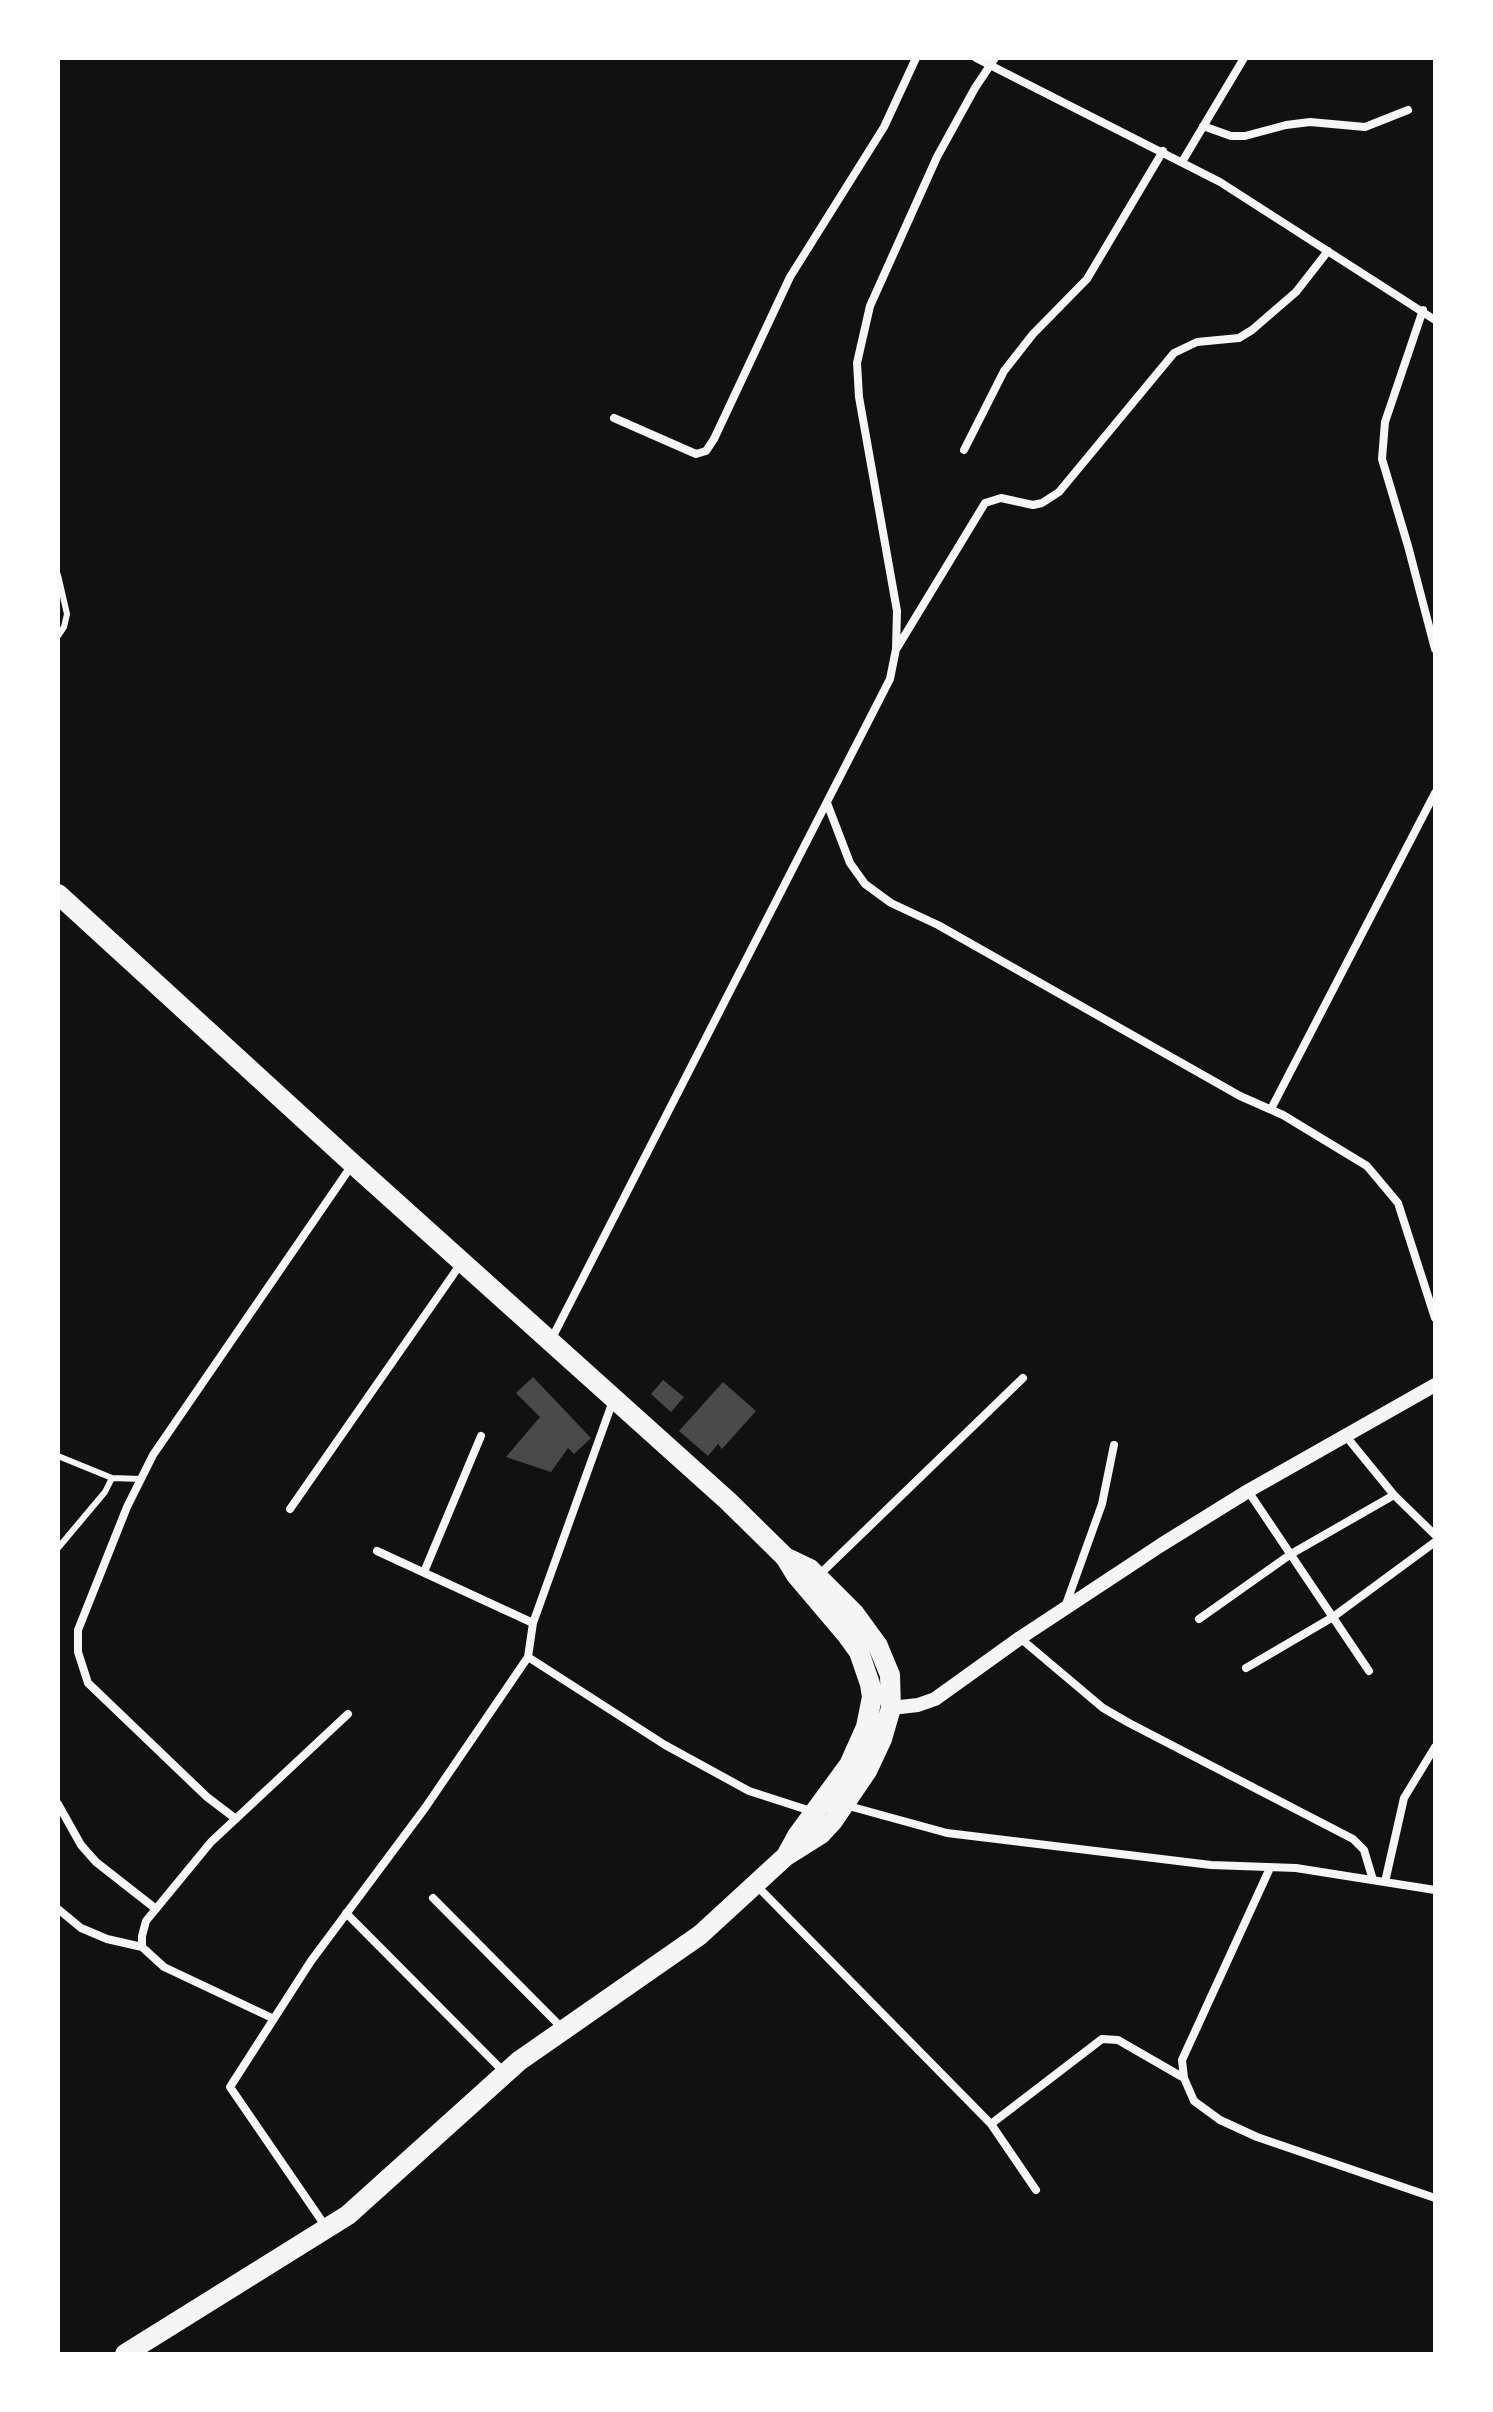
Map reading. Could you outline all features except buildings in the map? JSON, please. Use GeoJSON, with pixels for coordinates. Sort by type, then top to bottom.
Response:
{"type":"FeatureCollection","features":[{"type":"Feature","properties":{"kind":"highway"},"geometry":{"type":"LineString","coordinates":[[58,894],[728,1501],[785,1557],[796,1575],[830,1613],[859,1652],[872,1697],[859,1747],[786,1856]]}},
{"type":"Feature","properties":{"kind":"highway"},"geometry":{"type":"LineString","coordinates":[[125,2354],[348,2215],[505,2074],[700,1935],[786,1856],[821,1834],[845,1805],[876,1753],[891,1708],[890,1675],[878,1646],[854,1613],[818,1576],[801,1563],[785,1557]]}},
{"type":"Feature","properties":{"kind":"street"},"geometry":{"type":"LineString","coordinates":[[614,418],[696,454],[706,451],[790,277],[884,127],[916,58]]}},
{"type":"Feature","properties":{"kind":"street"},"geometry":{"type":"LineString","coordinates":[[976,58],[993,62],[1220,182],[1435,320]]}},
{"type":"Feature","properties":{"kind":"street"},"geometry":{"type":"LineString","coordinates":[[1182,162],[1244,58]]}},
{"type":"Feature","properties":{"kind":"street"},"geometry":{"type":"LineString","coordinates":[[551,1341],[890,679],[896,649],[897,611],[859,397],[857,363],[870,306],[937,157],[993,62]]}},
{"type":"Feature","properties":{"kind":"street"},"geometry":{"type":"LineString","coordinates":[[1203,126],[1231,136],[1245,136],[1310,122],[1365,127],[1408,110]]}},
{"type":"Feature","properties":{"kind":"street"},"geometry":{"type":"LineString","coordinates":[[964,450],[1004,371],[1033,334],[1087,279],[1163,151]]}},
{"type":"Feature","properties":{"kind":"street"},"geometry":{"type":"LineString","coordinates":[[896,649],[985,503],[1001,498],[1033,505],[1059,492],[1174,353],[1197,342],[1239,338],[1252,330],[1296,292],[1328,251]]}},
{"type":"Feature","properties":{"kind":"street"},"geometry":{"type":"LineString","coordinates":[[1423,310],[1385,422],[1382,459],[1435,649]]}},
{"type":"Feature","properties":{"kind":"street"},"geometry":{"type":"LineString","coordinates":[[1271,1109],[1435,793]]}},
{"type":"Feature","properties":{"kind":"street"},"geometry":{"type":"LineString","coordinates":[[827,803],[850,863],[865,884],[891,903],[938,925],[1240,1096],[1271,1109],[1367,1166],[1398,1203],[1435,1318]]}},
{"type":"Feature","properties":{"kind":"street"},"geometry":{"type":"LineString","coordinates":[[236,1819],[207,1797],[88,1683],[78,1652],[78,1630],[127,1507],[153,1455],[353,1164]]}},
{"type":"Feature","properties":{"kind":"street"},"geometry":{"type":"LineString","coordinates":[[290,1509],[463,1262]]}},
{"type":"Feature","properties":{"kind":"street"},"geometry":{"type":"LineString","coordinates":[[818,1576],[1023,1378]]}},
{"type":"Feature","properties":{"kind":"street"},"geometry":{"type":"LineString","coordinates":[[891,1708],[928,1703],[1064,1608],[1248,1491],[1435,1385]]}},
{"type":"Feature","properties":{"kind":"street"},"geometry":{"type":"LineString","coordinates":[[327,2229],[230,2087],[272,2018],[425,1808],[528,1657],[533,1623],[614,1397]]}},
{"type":"Feature","properties":{"kind":"street"},"geometry":{"type":"LineString","coordinates":[[1345,1435],[1394,1495],[1435,1535]]}},
{"type":"Feature","properties":{"kind":"street"},"geometry":{"type":"LineString","coordinates":[[424,1572],[481,1436]]}},
{"type":"Feature","properties":{"kind":"street"},"geometry":{"type":"LineString","coordinates":[[1064,1608],[1092,1534],[1114,1445]]}},
{"type":"Feature","properties":{"kind":"street"},"geometry":{"type":"LineString","coordinates":[[1248,1491],[1369,1671]]}},
{"type":"Feature","properties":{"kind":"street"},"geometry":{"type":"LineString","coordinates":[[1199,1619],[1291,1554],[1394,1495]]}},
{"type":"Feature","properties":{"kind":"street"},"geometry":{"type":"LineString","coordinates":[[1246,1668],[1333,1617],[1435,1542]]}},
{"type":"Feature","properties":{"kind":"street"},"geometry":{"type":"LineString","coordinates":[[377,1551],[533,1623]]}},
{"type":"Feature","properties":{"kind":"street"},"geometry":{"type":"LineString","coordinates":[[1020,1638],[1103,1708],[1353,1839],[1364,1850],[1373,1880]]}},
{"type":"Feature","properties":{"kind":"street"},"geometry":{"type":"LineString","coordinates":[[528,1657],[665,1745],[749,1791],[815,1812]]}},
{"type":"Feature","properties":{"kind":"street"},"geometry":{"type":"LineString","coordinates":[[142,1947],[146,1921],[211,1842],[348,1714]]}},
{"type":"Feature","properties":{"kind":"street"},"geometry":{"type":"LineString","coordinates":[[1385,1882],[1404,1798],[1435,1747]]}},
{"type":"Feature","properties":{"kind":"street"},"geometry":{"type":"LineString","coordinates":[[58,1804],[81,1845],[96,1862],[156,1909]]}},
{"type":"Feature","properties":{"kind":"street"},"geometry":{"type":"LineString","coordinates":[[845,1805],[947,1833],[1211,1865],[1296,1868],[1435,1890]]}},
{"type":"Feature","properties":{"kind":"street"},"geometry":{"type":"LineString","coordinates":[[1270,1868],[1182,2060],[1184,2078],[1194,2101],[1220,2120],[1257,2137],[1435,2198]]}},
{"type":"Feature","properties":{"kind":"street"},"geometry":{"type":"LineString","coordinates":[[755,1884],[991,2124],[1036,2190]]}},
{"type":"Feature","properties":{"kind":"street"},"geometry":{"type":"LineString","coordinates":[[433,1898],[564,2030]]}},
{"type":"Feature","properties":{"kind":"street"},"geometry":{"type":"LineString","coordinates":[[58,1909],[81,1928],[107,1939],[142,1947],[151,1958],[174,1973],[272,2018]]}},
{"type":"Feature","properties":{"kind":"street"},"geometry":{"type":"LineString","coordinates":[[346,1913],[505,2074]]}},
{"type":"Feature","properties":{"kind":"street"},"geometry":{"type":"LineString","coordinates":[[991,2124],[1102,2039],[1118,2040],[1184,2078]]}},
{"type":"Feature","properties":{"kind":"lane"},"geometry":{"type":"LineString","coordinates":[[58,575],[67,614],[58,636]]}},
{"type":"Feature","properties":{"kind":"lane"},"geometry":{"type":"LineString","coordinates":[[58,1456],[112,1478],[141,1479]]}},
{"type":"Feature","properties":{"kind":"lane"},"geometry":{"type":"LineString","coordinates":[[58,1548],[105,1492],[112,1478]]}}]}
